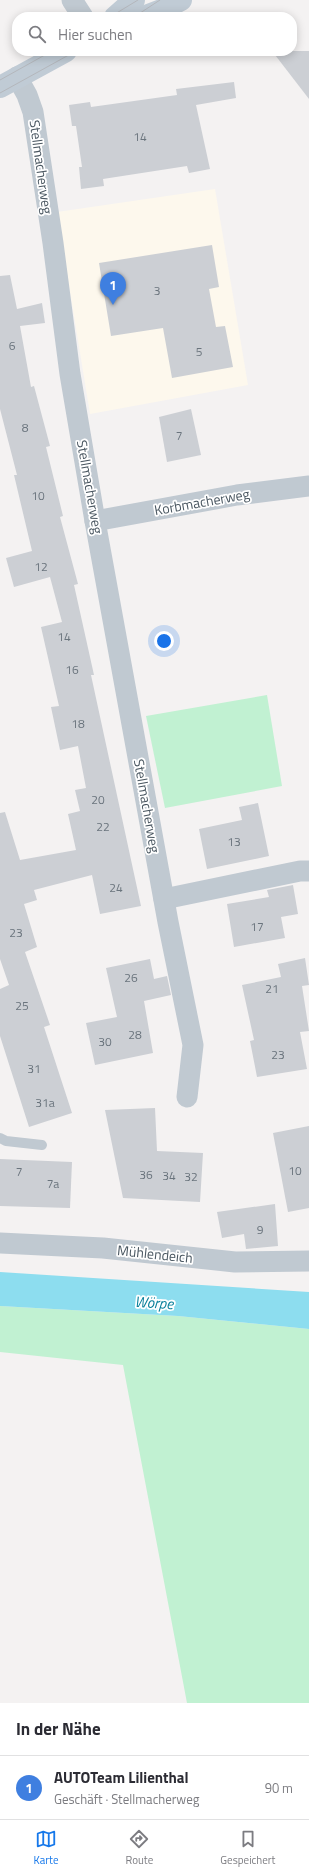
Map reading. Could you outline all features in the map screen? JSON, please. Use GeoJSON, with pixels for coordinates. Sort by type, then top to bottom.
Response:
{"type":"FeatureCollection","features":[{"type":"Feature","properties":{"kind":"street"},"geometry":{"type":"LineString","coordinates":[[72,0],[80,12]]}},
{"type":"Feature","properties":{"kind":"street"},"geometry":{"type":"LineString","coordinates":[[121,12],[134,0]]}},
{"type":"Feature","properties":{"kind":"street"},"geometry":{"type":"LineString","coordinates":[[156,12],[181,0]]}},
{"type":"Feature","properties":{"kind":"street"},"geometry":{"type":"LineString","coordinates":[[9,82],[57,56]]}},
{"type":"Feature","properties":{"kind":"street","name":"Stellmacherweg"},"geometry":{"type":"LineString","coordinates":[[9,82],[27,95],[33,112],[53,243],[70,374],[95,521],[164,898],[193,1045],[187,1097]]}},
{"type":"Feature","properties":{"kind":"street","name":"Korbmacherweg"},"geometry":{"type":"LineString","coordinates":[[95,521],[237,495],[309,486]]}},
{"type":"Feature","properties":{"kind":"street"},"geometry":{"type":"LineString","coordinates":[[164,898],[300,871],[309,871]]}},
{"type":"Feature","properties":{"kind":"street","name":"Mühlendeich"},"geometry":{"type":"LineString","coordinates":[[0,1243],[103,1248],[235,1262],[309,1262]]}},
{"type":"Feature","properties":{"kind":"lane"},"geometry":{"type":"LineString","coordinates":[[0,1138],[6,1141],[42,1145]]}},
{"type":"Feature","properties":{"kind":"shaded area"},"geometry":{"type":"Polygon","coordinates":[[[215,189],[248,385],[90,414],[57,212],[215,189]]]}},
{"type":"Feature","properties":{"kind":"green space"},"geometry":{"type":"Polygon","coordinates":[[[267,695],[282,786],[165,808],[146,716],[267,695]]]}},
{"type":"Feature","properties":{"kind":"green space"},"geometry":{"type":"Polygon","coordinates":[[[0,1306],[178,1316],[309,1329],[309,1703],[187,1703],[123,1365],[0,1352],[0,1306]]]}},
{"type":"Feature","properties":{"kind":"water","name":"Wörpe"},"geometry":{"type":"Polygon","coordinates":[[[0,1272],[309,1292],[309,1329],[178,1316],[0,1306],[0,1272]]]}},
{"type":"Feature","properties":{"kind":"building"},"geometry":{"type":"Polygon","coordinates":[[[297,51],[309,51],[309,99],[276,56],[297,56],[297,51]]]}},
{"type":"Feature","properties":{"kind":"building"},"geometry":{"type":"Polygon","coordinates":[[[234,82],[236,98],[196,105],[210,169],[189,173],[187,166],[103,179],[104,186],[81,189],[79,167],[82,167],[76,126],[72,126],[69,105],[90,102],[91,107],[177,95],[176,89],[234,82]]]}},
{"type":"Feature","properties":{"kind":"building"},"geometry":{"type":"Polygon","coordinates":[[[212,245],[219,287],[209,289],[216,327],[225,326],[233,367],[172,378],[163,328],[111,336],[99,263],[212,245]]]}},
{"type":"Feature","properties":{"kind":"building"},"geometry":{"type":"Polygon","coordinates":[[[10,275],[17,309],[42,303],[45,323],[20,326],[31,387],[34,386],[50,446],[46,447],[63,516],[60,517],[78,584],[74,585],[94,675],[91,675],[141,906],[100,914],[92,875],[34,890],[37,900],[24,904],[37,947],[25,952],[50,1025],[44,1027],[72,1113],[29,1127],[0,1036],[0,989],[9,985],[0,959],[0,813],[5,812],[20,860],[76,850],[68,814],[80,811],[75,790],[86,788],[78,746],[60,750],[51,707],[59,706],[41,627],[62,622],[50,577],[14,587],[6,558],[32,551],[14,475],[17,475],[0,409],[0,276],[10,275]]]}},
{"type":"Feature","properties":{"kind":"building"},"geometry":{"type":"Polygon","coordinates":[[[191,409],[201,455],[167,462],[159,417],[191,409]]]}},
{"type":"Feature","properties":{"kind":"building"},"geometry":{"type":"Polygon","coordinates":[[[258,803],[269,856],[207,869],[199,829],[242,820],[239,807],[258,803]]]}},
{"type":"Feature","properties":{"kind":"building"},"geometry":{"type":"Polygon","coordinates":[[[293,885],[298,914],[281,917],[285,938],[234,947],[227,904],[269,897],[267,890],[293,885]]]}},
{"type":"Feature","properties":{"kind":"building"},"geometry":{"type":"Polygon","coordinates":[[[305,958],[309,985],[302,986],[309,1031],[300,1032],[307,1069],[257,1077],[250,1041],[254,1040],[242,985],[281,977],[278,964],[305,958]]]}},
{"type":"Feature","properties":{"kind":"building"},"geometry":{"type":"Polygon","coordinates":[[[150,959],[154,979],[167,976],[171,995],[144,1001],[153,1053],[95,1065],[86,1023],[117,1017],[106,968],[150,959]]]}},
{"type":"Feature","properties":{"kind":"building"},"geometry":{"type":"Polygon","coordinates":[[[155,1108],[157,1151],[203,1153],[200,1202],[123,1198],[105,1110],[155,1108]]]}},
{"type":"Feature","properties":{"kind":"building"},"geometry":{"type":"Polygon","coordinates":[[[309,1126],[309,1208],[288,1212],[273,1133],[309,1126]]]}},
{"type":"Feature","properties":{"kind":"building"},"geometry":{"type":"Polygon","coordinates":[[[0,1159],[72,1162],[70,1208],[0,1206],[0,1159]]]}},
{"type":"Feature","properties":{"kind":"building"},"geometry":{"type":"Polygon","coordinates":[[[275,1204],[278,1246],[246,1249],[244,1234],[222,1238],[217,1212],[275,1204]]]}},
{"type":"Feature","properties":{"kind":"tram line"},"geometry":{"type":"LineString","coordinates":[[118,12],[138,0]]}},
{"type":"Feature","properties":{"kind":"tram line"},"geometry":{"type":"LineString","coordinates":[[142,12],[160,0]]}},
{"type":"Feature","properties":{"kind":"tram line"},"geometry":{"type":"LineString","coordinates":[[0,80],[43,56]]}},
{"type":"Feature","properties":{"kind":"tram line"},"geometry":{"type":"LineString","coordinates":[[0,93],[67,56]]}},
{"type":"Feature","properties":{"kind":"place","name":"AUTOTeam Lilienthal"},"geometry":{"type":"Point","coordinates":[113,305]}}]}
